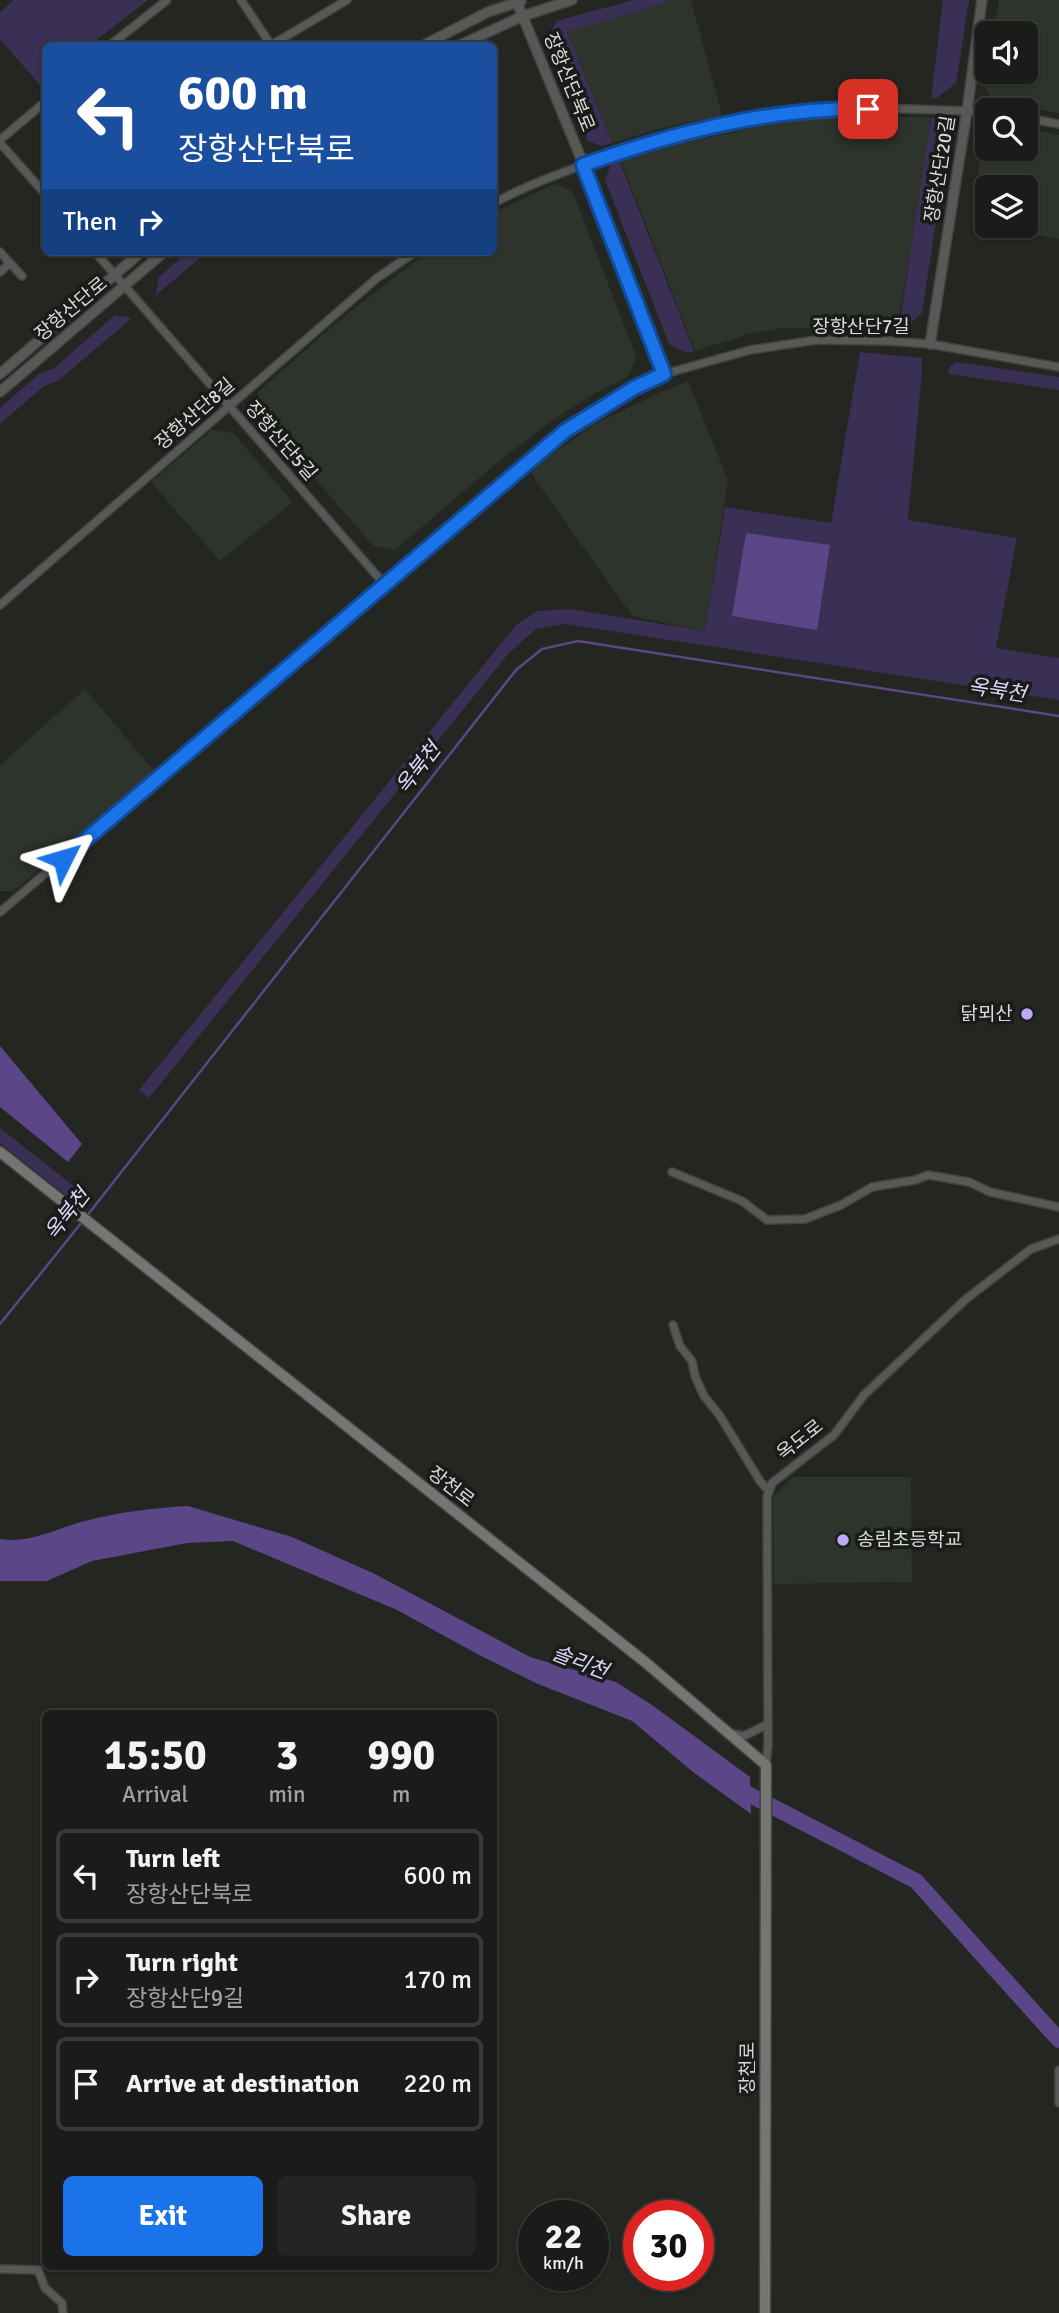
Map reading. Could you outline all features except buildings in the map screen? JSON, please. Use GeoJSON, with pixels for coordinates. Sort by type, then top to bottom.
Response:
{"type":"FeatureCollection","features":[{"type":"Feature","properties":{"kind":"main road","name":"장천로"},"geometry":{"type":"LineString","coordinates":[[0,1152],[645,1662],[766,1765],[765,2313]]}},
{"type":"Feature","properties":{"kind":"street"},"geometry":{"type":"LineString","coordinates":[[114,42],[167,0]]}},
{"type":"Feature","properties":{"kind":"street"},"geometry":{"type":"LineString","coordinates":[[241,0],[269,42]]}},
{"type":"Feature","properties":{"kind":"street"},"geometry":{"type":"LineString","coordinates":[[276,42],[347,0]]}},
{"type":"Feature","properties":{"kind":"street"},"geometry":{"type":"LineString","coordinates":[[467,42],[523,16],[572,0]]}},
{"type":"Feature","properties":{"kind":"street","name":"장항산단20길"},"geometry":{"type":"LineString","coordinates":[[930,344],[982,0]]}},
{"type":"Feature","properties":{"kind":"street"},"geometry":{"type":"LineString","coordinates":[[430,42],[488,12],[518,1]]}},
{"type":"Feature","properties":{"kind":"street","name":"장항산단북로"},"geometry":{"type":"LineString","coordinates":[[518,1],[664,374]]}},
{"type":"Feature","properties":{"kind":"street"},"geometry":{"type":"LineString","coordinates":[[41,108],[0,141],[42,190]]}},
{"type":"Feature","properties":{"kind":"street"},"geometry":{"type":"LineString","coordinates":[[497,202],[550,177],[634,147],[763,116],[846,108],[975,112]]}},
{"type":"Feature","properties":{"kind":"street"},"geometry":{"type":"LineString","coordinates":[[1038,120],[1059,124]]}},
{"type":"Feature","properties":{"kind":"street"},"geometry":{"type":"LineString","coordinates":[[0,253],[22,276]]}},
{"type":"Feature","properties":{"kind":"street","name":"장항산단5길"},"geometry":{"type":"LineString","coordinates":[[98,256],[385,585]]}},
{"type":"Feature","properties":{"kind":"street","name":"장항산단로"},"geometry":{"type":"LineString","coordinates":[[0,374],[136,256]]}},
{"type":"Feature","properties":{"kind":"street","name":"장항산단로"},"geometry":{"type":"LineString","coordinates":[[0,392],[159,256]]}},
{"type":"Feature","properties":{"kind":"street","name":"장항산단8길"},"geometry":{"type":"LineString","coordinates":[[0,605],[377,278],[409,256]]}},
{"type":"Feature","properties":{"kind":"street"},"geometry":{"type":"LineString","coordinates":[[0,272],[10,263]]}},
{"type":"Feature","properties":{"kind":"street","name":"장항산단7길"},"geometry":{"type":"LineString","coordinates":[[0,912],[565,431],[634,388],[664,374],[750,350],[816,340],[930,344],[1059,367]]}},
{"type":"Feature","properties":{"kind":"street"},"geometry":{"type":"LineString","coordinates":[[672,1172],[742,1201],[767,1220],[805,1219],[841,1205],[872,1186],[915,1180],[928,1175],[969,1182],[990,1192],[1059,1207]]}},
{"type":"Feature","properties":{"kind":"street","name":"옥도로"},"geometry":{"type":"LineString","coordinates":[[769,1491],[772,1483],[834,1436],[864,1395],[966,1299],[1031,1249],[1059,1239]]}},
{"type":"Feature","properties":{"kind":"street"},"geometry":{"type":"LineString","coordinates":[[673,1325],[680,1346],[692,1361],[704,1396],[769,1491],[766,1535],[766,1765]]}},
{"type":"Feature","properties":{"kind":"street"},"geometry":{"type":"LineString","coordinates":[[729,1733],[744,1736],[768,1724]]}},
{"type":"Feature","properties":{"kind":"street"},"geometry":{"type":"LineString","coordinates":[[1059,2070],[1059,2103]]}},
{"type":"Feature","properties":{"kind":"street"},"geometry":{"type":"LineString","coordinates":[[0,2269],[38,2270],[45,2288],[62,2303],[63,2313]]}},
{"type":"Feature","properties":{"kind":"shaded area"},"geometry":{"type":"Polygon","coordinates":[[[14,0],[148,0],[94,42],[42,42],[40,85],[0,39],[0,12],[14,0]]]}},
{"type":"Feature","properties":{"kind":"shaded area"},"geometry":{"type":"Polygon","coordinates":[[[634,0],[670,0],[567,32],[612,143],[602,146],[588,141],[547,42],[556,21],[634,0]]]}},
{"type":"Feature","properties":{"kind":"shaded area"},"geometry":{"type":"Polygon","coordinates":[[[670,0],[691,0],[722,115],[658,129],[612,143],[567,31],[670,0]]]}},
{"type":"Feature","properties":{"kind":"shaded area"},"geometry":{"type":"Polygon","coordinates":[[[943,0],[969,0],[956,83],[937,98],[931,98],[943,0]]]}},
{"type":"Feature","properties":{"kind":"shaded area"},"geometry":{"type":"Polygon","coordinates":[[[999,0],[1059,0],[1059,113],[1038,110],[1038,98],[993,98],[985,87],[986,84],[1038,84],[1038,21],[996,21],[999,0]]]}},
{"type":"Feature","properties":{"kind":"shaded area"},"geometry":{"type":"Polygon","coordinates":[[[832,116],[930,117],[927,158],[897,328],[783,328],[749,334],[695,351],[621,161],[683,143],[743,130],[832,116]]]}},
{"type":"Feature","properties":{"kind":"shaded area"},"geometry":{"type":"Polygon","coordinates":[[[931,118],[937,118],[949,137],[922,313],[904,328],[899,327],[931,118]]]}},
{"type":"Feature","properties":{"kind":"shaded area"},"geometry":{"type":"Polygon","coordinates":[[[1038,131],[1059,135],[1059,239],[1038,235],[1038,175],[978,175],[980,161],[1038,161],[1038,131]]]}},
{"type":"Feature","properties":{"kind":"shaded area"},"geometry":{"type":"Polygon","coordinates":[[[620,162],[694,351],[687,353],[669,344],[605,180],[611,164],[620,162]]]}},
{"type":"Feature","properties":{"kind":"shaded area"},"geometry":{"type":"Polygon","coordinates":[[[554,184],[572,190],[636,356],[629,376],[597,392],[547,424],[395,550],[373,546],[257,411],[258,392],[335,324],[423,256],[497,256],[497,212],[554,184]]]}},
{"type":"Feature","properties":{"kind":"shaded area"},"geometry":{"type":"Polygon","coordinates":[[[183,256],[202,256],[156,295],[159,277],[183,256]]]}},
{"type":"Feature","properties":{"kind":"shaded area"},"geometry":{"type":"Polygon","coordinates":[[[115,315],[132,318],[59,380],[44,386],[0,424],[0,408],[39,374],[54,368],[115,315]]]}},
{"type":"Feature","properties":{"kind":"shaded area"},"geometry":{"type":"Polygon","coordinates":[[[860,352],[922,358],[908,520],[1017,538],[996,648],[1059,658],[1059,700],[565,624],[536,629],[508,654],[149,1098],[139,1090],[516,625],[537,611],[571,609],[705,631],[725,507],[831,523],[860,352]]]}},
{"type":"Feature","properties":{"kind":"shaded area"},"geometry":{"type":"Polygon","coordinates":[[[956,362],[1059,377],[1059,390],[948,374],[950,366],[956,362]]]}},
{"type":"Feature","properties":{"kind":"shaded area"},"geometry":{"type":"Polygon","coordinates":[[[688,381],[728,480],[705,631],[632,616],[531,473],[540,463],[595,424],[688,381]]]}},
{"type":"Feature","properties":{"kind":"shaded area"},"geometry":{"type":"Polygon","coordinates":[[[212,430],[233,433],[293,502],[220,561],[151,482],[212,430]]]}},
{"type":"Feature","properties":{"kind":"shaded area"},"geometry":{"type":"Polygon","coordinates":[[[746,533],[830,545],[817,630],[732,616],[746,533]]]}},
{"type":"Feature","properties":{"kind":"shaded area"},"geometry":{"type":"Polygon","coordinates":[[[85,689],[154,771],[14,891],[0,891],[0,765],[85,689]]]}},
{"type":"Feature","properties":{"kind":"shaded area"},"geometry":{"type":"Polygon","coordinates":[[[0,1046],[82,1144],[68,1162],[0,1107],[0,1046]]]}},
{"type":"Feature","properties":{"kind":"shaded area"},"geometry":{"type":"Polygon","coordinates":[[[0,1128],[75,1187],[68,1197],[0,1143],[0,1128]]]}},
{"type":"Feature","properties":{"kind":"shaded area","name":"송림초등학교"},"geometry":{"type":"Polygon","coordinates":[[[792,1477],[911,1477],[912,1582],[774,1584],[773,1497],[792,1477]]]}},
{"type":"Feature","properties":{"kind":"shaded area"},"geometry":{"type":"Polygon","coordinates":[[[188,1506],[292,1537],[375,1574],[530,1657],[616,1682],[750,1777],[751,1814],[693,1772],[632,1721],[538,1684],[397,1610],[233,1541],[187,1543],[92,1561],[47,1581],[0,1581],[0,1539],[33,1537],[123,1513],[188,1506]]]}},
{"type":"Feature","properties":{"kind":"waterway","name":"옥북천"},"geometry":{"type":"LineString","coordinates":[[86,1217],[516,670],[542,649],[578,641],[1059,716]]}},
{"type":"Feature","properties":{"kind":"waterway","name":"옥북천"},"geometry":{"type":"LineString","coordinates":[[0,1324],[82,1222]]}},
{"type":"Feature","properties":{"kind":"waterway","name":"솔리천"},"geometry":{"type":"LineString","coordinates":[[733,1784],[916,1881],[1059,2040]]}},
{"type":"Feature","properties":{"kind":"place","name":"닭뫼산"},"geometry":{"type":"Point","coordinates":[1027,1014]}},
{"type":"Feature","properties":{"kind":"place","name":"송림초등학교"},"geometry":{"type":"Point","coordinates":[843,1540]}},
{"type":"Feature","properties":{"kind":"route"},"geometry":{"type":"LineString","coordinates":[[63,859],[565,431],[634,388],[664,374],[583,165],[634,147],[763,116],[846,108],[868,109]]}}]}
